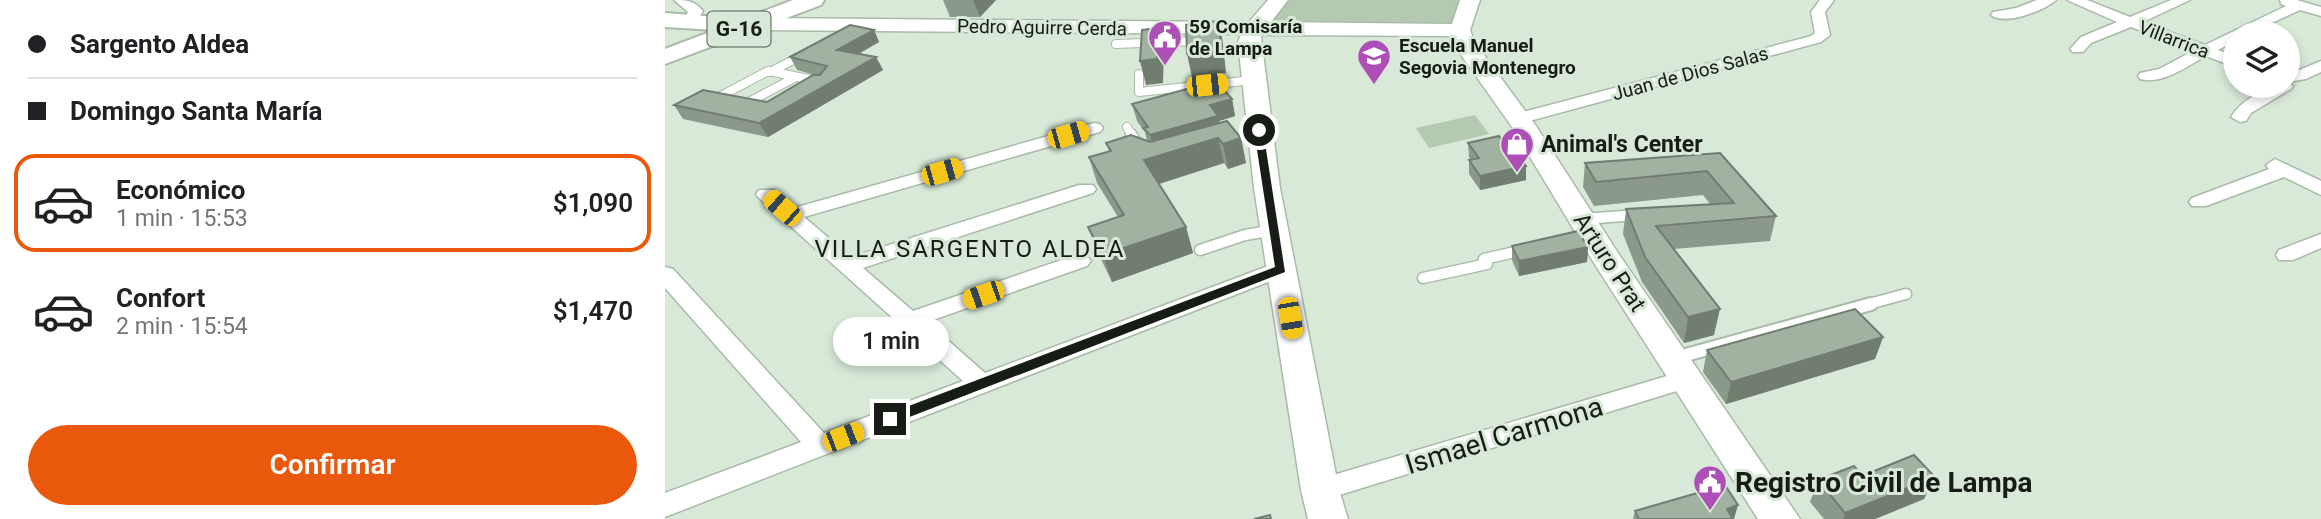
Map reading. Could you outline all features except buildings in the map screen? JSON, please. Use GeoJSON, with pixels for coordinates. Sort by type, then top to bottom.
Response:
{"type":"FeatureCollection","features":[{"type":"Feature","properties":{"kind":"main road","name":"G-16"},"geometry":{"type":"LineString","coordinates":[[668,56],[813,0]]}},
{"type":"Feature","properties":{"kind":"main road"},"geometry":{"type":"LineString","coordinates":[[1278,0],[1249,39],[1253,80],[1252,132],[1274,230],[1324,505]]}},
{"type":"Feature","properties":{"kind":"main road"},"geometry":{"type":"LineString","coordinates":[[1460,30],[1470,0]]}},
{"type":"Feature","properties":{"kind":"main road","name":"Pedro Aguirre Cerda"},"geometry":{"type":"LineString","coordinates":[[665,20],[686,11],[749,24],[840,30],[1147,36],[1254,29],[1460,30]]}},
{"type":"Feature","properties":{"kind":"main road"},"geometry":{"type":"LineString","coordinates":[[668,56],[684,41],[686,11]]}},
{"type":"Feature","properties":{"kind":"main road","name":"Arturo Prat"},"geometry":{"type":"LineString","coordinates":[[1460,30],[1464,43],[1518,119],[1584,231],[1780,519]]}},
{"type":"Feature","properties":{"kind":"street","name":"Juan de Dios Salas"},"geometry":{"type":"LineString","coordinates":[[1518,119],[1816,39],[1823,35],[1818,12],[1827,0]]}},
{"type":"Feature","properties":{"kind":"street"},"geometry":{"type":"LineString","coordinates":[[1998,15],[2019,12],[2049,0]]}},
{"type":"Feature","properties":{"kind":"street","name":"Villarrica"},"geometry":{"type":"LineString","coordinates":[[2074,0],[2223,57]]}},
{"type":"Feature","properties":{"kind":"street"},"geometry":{"type":"LineString","coordinates":[[2078,49],[2083,42],[2183,0]]}},
{"type":"Feature","properties":{"kind":"street"},"geometry":{"type":"LineString","coordinates":[[2284,0],[2321,12]]}},
{"type":"Feature","properties":{"kind":"street"},"geometry":{"type":"LineString","coordinates":[[2265,21],[2299,5]]}},
{"type":"Feature","properties":{"kind":"street"},"geometry":{"type":"LineString","coordinates":[[2146,76],[2163,73],[2223,42]]}},
{"type":"Feature","properties":{"kind":"street"},"geometry":{"type":"LineString","coordinates":[[2300,75],[2321,66]]}},
{"type":"Feature","properties":{"kind":"street"},"geometry":{"type":"LineString","coordinates":[[2239,117],[2244,110],[2264,98]]}},
{"type":"Feature","properties":{"kind":"street"},"geometry":{"type":"LineString","coordinates":[[790,215],[1094,128]]}},
{"type":"Feature","properties":{"kind":"street"},"geometry":{"type":"LineString","coordinates":[[2199,202],[2280,168],[2321,189]]}},
{"type":"Feature","properties":{"kind":"street"},"geometry":{"type":"LineString","coordinates":[[847,265],[1086,189]]}},
{"type":"Feature","properties":{"kind":"street"},"geometry":{"type":"LineString","coordinates":[[766,194],[982,384]]}},
{"type":"Feature","properties":{"kind":"street"},"geometry":{"type":"LineString","coordinates":[[2287,255],[2321,240]]}},
{"type":"Feature","properties":{"kind":"street"},"geometry":{"type":"LineString","coordinates":[[910,320],[1080,261]]}},
{"type":"Feature","properties":{"kind":"street"},"geometry":{"type":"LineString","coordinates":[[665,505],[1281,269]]}},
{"type":"Feature","properties":{"kind":"street"},"geometry":{"type":"LineString","coordinates":[[665,274],[820,446]]}},
{"type":"Feature","properties":{"kind":"street","name":"Ismael Carmona"},"geometry":{"type":"LineString","coordinates":[[1324,505],[1680,369]]}},
{"type":"Feature","properties":{"kind":"lane"},"geometry":{"type":"LineString","coordinates":[[1116,44],[1147,36],[1196,41]]}},
{"type":"Feature","properties":{"kind":"lane"},"geometry":{"type":"LineString","coordinates":[[763,108],[717,98],[807,52]]}},
{"type":"Feature","properties":{"kind":"lane"},"geometry":{"type":"LineString","coordinates":[[768,71],[824,82]]}},
{"type":"Feature","properties":{"kind":"lane"},"geometry":{"type":"LineString","coordinates":[[1139,74],[1139,92],[1253,80]]}},
{"type":"Feature","properties":{"kind":"lane"},"geometry":{"type":"LineString","coordinates":[[744,104],[796,76]]}},
{"type":"Feature","properties":{"kind":"lane"},"geometry":{"type":"LineString","coordinates":[[1127,127],[1145,157]]}},
{"type":"Feature","properties":{"kind":"lane"},"geometry":{"type":"LineString","coordinates":[[1584,231],[1646,214]]}},
{"type":"Feature","properties":{"kind":"lane"},"geometry":{"type":"LineString","coordinates":[[1200,250],[1245,235],[1274,230]]}},
{"type":"Feature","properties":{"kind":"lane"},"geometry":{"type":"LineString","coordinates":[[1423,278],[1487,264],[1483,259],[1538,247]]}},
{"type":"Feature","properties":{"kind":"lane"},"geometry":{"type":"LineString","coordinates":[[1680,369],[1906,294]]}},
{"type":"Feature","properties":{"kind":"green space"},"geometry":{"type":"Polygon","coordinates":[[[1285,0],[1461,0],[1453,22],[1443,26],[1274,23],[1274,17],[1285,0]]]}},
{"type":"Feature","properties":{"kind":"green space"},"geometry":{"type":"Polygon","coordinates":[[[1475,115],[1489,134],[1429,148],[1416,128],[1475,115]]]}},
{"type":"Feature","properties":{"kind":"place","name":"59 Comisaría de Lampa"},"geometry":{"type":"Point","coordinates":[1165,67]}},
{"type":"Feature","properties":{"kind":"place","name":"Escuela Manuel Segovia Montenegro"},"geometry":{"type":"Point","coordinates":[1374,86]}},
{"type":"Feature","properties":{"kind":"place","name":"Animal's Center"},"geometry":{"type":"Point","coordinates":[1517,174]}},
{"type":"Feature","properties":{"kind":"place","name":"Registro Civil de Lampa"},"geometry":{"type":"Point","coordinates":[1710,512]}},
{"type":"Feature","properties":{"kind":"district","name":"VILLA SARGENTO ALDEA"},"geometry":{"type":"Point","coordinates":[970,249]}},
{"type":"Feature","properties":{"kind":"route"},"geometry":{"type":"LineString","coordinates":[[890,419],[1281,269],[1259,130]]}}]}
